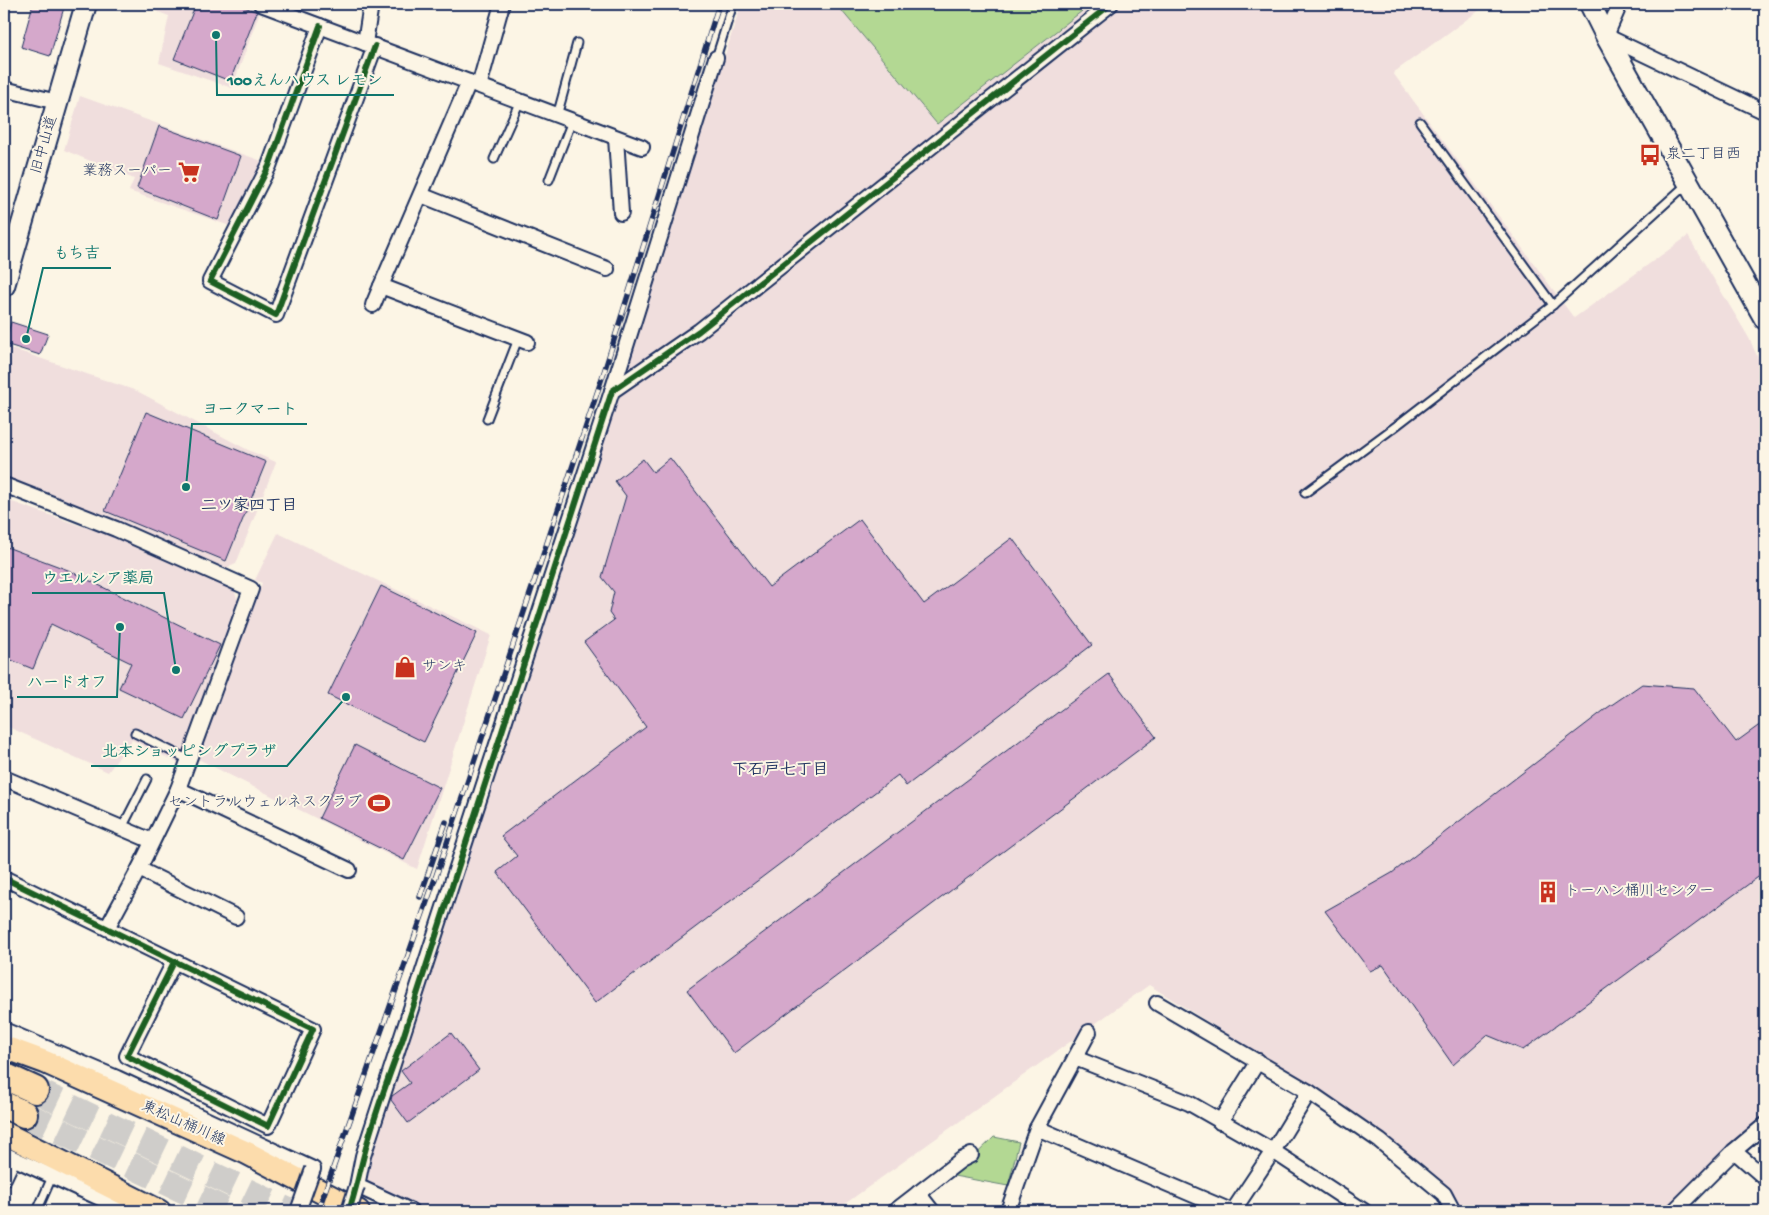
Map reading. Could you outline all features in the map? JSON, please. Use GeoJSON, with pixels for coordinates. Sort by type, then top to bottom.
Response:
{"type":"FeatureCollection","features":[{"type":"Feature","properties":{"kind":"highway"},"geometry":{"type":"LineString","coordinates":[[4,1076],[35,1090]]}},
{"type":"Feature","properties":{"kind":"main road","name":"東松山桶川線"},"geometry":{"type":"LineString","coordinates":[[4,1047],[45,1062],[247,1153],[358,1211]]}},
{"type":"Feature","properties":{"kind":"main road"},"geometry":{"type":"LineString","coordinates":[[4,1133],[159,1211]]}},
{"type":"Feature","properties":{"kind":"street","name":"旧中山道"},"geometry":{"type":"LineString","coordinates":[[4,286],[86,4]]}},
{"type":"Feature","properties":{"kind":"street"},"geometry":{"type":"LineString","coordinates":[[261,4],[642,147]]}},
{"type":"Feature","properties":{"kind":"street"},"geometry":{"type":"LineString","coordinates":[[320,26],[269,166],[210,281],[276,315],[370,45],[371,4]]}},
{"type":"Feature","properties":{"kind":"street"},"geometry":{"type":"LineString","coordinates":[[373,305],[421,195],[474,84],[502,4]]}},
{"type":"Feature","properties":{"kind":"street"},"geometry":{"type":"LineString","coordinates":[[612,391],[698,331],[1111,4]]}},
{"type":"Feature","properties":{"kind":"street"},"geometry":{"type":"LineString","coordinates":[[1590,4],[1688,183],[1764,312]]}},
{"type":"Feature","properties":{"kind":"street"},"geometry":{"type":"LineString","coordinates":[[1606,36],[1620,4]]}},
{"type":"Feature","properties":{"kind":"street"},"geometry":{"type":"LineString","coordinates":[[1606,36],[1765,112]]}},
{"type":"Feature","properties":{"kind":"street"},"geometry":{"type":"LineString","coordinates":[[350,1211],[363,1156],[388,1076],[402,1041],[612,391],[716,58]]}},
{"type":"Feature","properties":{"kind":"street"},"geometry":{"type":"LineString","coordinates":[[4,88],[58,102]]}},
{"type":"Feature","properties":{"kind":"street"},"geometry":{"type":"LineString","coordinates":[[616,138],[620,213]]}},
{"type":"Feature","properties":{"kind":"street"},"geometry":{"type":"LineString","coordinates":[[421,195],[607,269]]}},
{"type":"Feature","properties":{"kind":"street"},"geometry":{"type":"LineString","coordinates":[[381,286],[523,341]]}},
{"type":"Feature","properties":{"kind":"street"},"geometry":{"type":"LineString","coordinates":[[4,485],[116,529],[251,589],[178,789],[139,869],[107,928]]}},
{"type":"Feature","properties":{"kind":"street"},"geometry":{"type":"LineString","coordinates":[[4,778],[152,841]]}},
{"type":"Feature","properties":{"kind":"street"},"geometry":{"type":"LineString","coordinates":[[178,789],[348,870]]}},
{"type":"Feature","properties":{"kind":"street"},"geometry":{"type":"LineString","coordinates":[[139,869],[236,917]]}},
{"type":"Feature","properties":{"kind":"street"},"geometry":{"type":"LineString","coordinates":[[4,878],[313,1029],[258,1144]]}},
{"type":"Feature","properties":{"kind":"street"},"geometry":{"type":"LineString","coordinates":[[117,1078],[174,962]]}},
{"type":"Feature","properties":{"kind":"street"},"geometry":{"type":"LineString","coordinates":[[1158,1003],[1310,1092],[1380,1141],[1444,1194],[1453,1211]]}},
{"type":"Feature","properties":{"kind":"street"},"geometry":{"type":"LineString","coordinates":[[4,1030],[117,1078],[313,1169],[298,1211]]}},
{"type":"Feature","properties":{"kind":"street"},"geometry":{"type":"LineString","coordinates":[[1011,1210],[1037,1128],[1089,1032]]}},
{"type":"Feature","properties":{"kind":"street"},"geometry":{"type":"LineString","coordinates":[[127,1056],[268,1126]]}},
{"type":"Feature","properties":{"kind":"street"},"geometry":{"type":"LineString","coordinates":[[1074,1058],[1189,1103],[1273,1151],[1364,1211]]}},
{"type":"Feature","properties":{"kind":"street"},"geometry":{"type":"LineString","coordinates":[[1220,1122],[1258,1061]]}},
{"type":"Feature","properties":{"kind":"street"},"geometry":{"type":"LineString","coordinates":[[1037,1128],[1232,1211],[1310,1092]]}},
{"type":"Feature","properties":{"kind":"street"},"geometry":{"type":"LineString","coordinates":[[1674,1211],[1734,1152],[1765,1125]]}},
{"type":"Feature","properties":{"kind":"street"},"geometry":{"type":"LineString","coordinates":[[1734,1152],[1765,1178]]}},
{"type":"Feature","properties":{"kind":"street"},"geometry":{"type":"LineString","coordinates":[[896,1211],[961,1160],[971,1155]]}},
{"type":"Feature","properties":{"kind":"street"},"geometry":{"type":"LineString","coordinates":[[4,1178],[8,1156],[128,1211]]}},
{"type":"Feature","properties":{"kind":"street"},"geometry":{"type":"LineString","coordinates":[[357,1186],[411,1211]]}},
{"type":"Feature","properties":{"kind":"street"},"geometry":{"type":"LineString","coordinates":[[918,1193],[932,1211]]}},
{"type":"Feature","properties":{"kind":"lane"},"geometry":{"type":"LineString","coordinates":[[716,58],[733,4]]}},
{"type":"Feature","properties":{"kind":"lane"},"geometry":{"type":"LineString","coordinates":[[557,116],[577,43]]}},
{"type":"Feature","properties":{"kind":"lane"},"geometry":{"type":"LineString","coordinates":[[494,159],[520,101]]}},
{"type":"Feature","properties":{"kind":"lane"},"geometry":{"type":"LineString","coordinates":[[549,180],[572,121]]}},
{"type":"Feature","properties":{"kind":"lane"},"geometry":{"type":"LineString","coordinates":[[1420,122],[1553,305]]}},
{"type":"Feature","properties":{"kind":"lane"},"geometry":{"type":"LineString","coordinates":[[1305,493],[1396,426],[1553,305],[1688,183]]}},
{"type":"Feature","properties":{"kind":"lane"},"geometry":{"type":"LineString","coordinates":[[487,419],[523,341]]}},
{"type":"Feature","properties":{"kind":"lane"},"geometry":{"type":"LineString","coordinates":[[135,733],[189,760]]}},
{"type":"Feature","properties":{"kind":"lane"},"geometry":{"type":"LineString","coordinates":[[122,828],[147,779]]}},
{"type":"Feature","properties":{"kind":"lane"},"geometry":{"type":"LineString","coordinates":[[39,1210],[52,1177]]}},
{"type":"Feature","properties":{"kind":"shaded area"},"geometry":{"type":"Polygon","coordinates":[[[137,4],[247,4],[261,9],[232,88],[159,63],[169,16],[137,4]]]}},
{"type":"Feature","properties":{"kind":"shaded area"},"geometry":{"type":"Polygon","coordinates":[[[741,4],[1488,4],[1393,73],[1574,318],[1688,236],[1749,338],[1765,374],[1765,1117],[1667,1211],[1504,1211],[1459,1208],[1429,1169],[1350,1111],[1149,985],[835,1211],[415,1211],[357,1186],[612,415],[741,4]]]}},
{"type":"Feature","properties":{"kind":"shaded area"},"geometry":{"type":"Polygon","coordinates":[[[80,96],[262,161],[230,226],[129,191],[134,179],[64,150],[80,96]]]}},
{"type":"Feature","properties":{"kind":"shaded area"},"geometry":{"type":"Polygon","coordinates":[[[4,346],[137,391],[248,450],[276,462],[236,564],[226,568],[4,480],[4,346]]]}},
{"type":"Feature","properties":{"kind":"shaded area"},"geometry":{"type":"Polygon","coordinates":[[[4,499],[81,526],[96,529],[233,588],[238,600],[183,751],[186,753],[182,765],[132,740],[108,772],[4,725],[4,499]]]}},
{"type":"Feature","properties":{"kind":"shaded area"},"geometry":{"type":"Polygon","coordinates":[[[278,533],[491,635],[417,869],[198,759],[262,583],[255,580],[278,533]]]}},
{"type":"Feature","properties":{"kind":"green space"},"geometry":{"type":"Polygon","coordinates":[[[836,4],[1091,4],[937,124],[836,4]]]}},
{"type":"Feature","properties":{"kind":"green space"},"geometry":{"type":"Polygon","coordinates":[[[994,1137],[1019,1142],[1008,1186],[954,1176],[994,1137]]]}},
{"type":"Feature","properties":{"kind":"building"},"geometry":{"type":"Polygon","coordinates":[[[33,4],[65,4],[50,56],[21,47],[33,4]]]}},
{"type":"Feature","properties":{"kind":"building"},"geometry":{"type":"Polygon","coordinates":[[[196,4],[237,4],[257,12],[230,81],[174,59],[196,4]]]}},
{"type":"Feature","properties":{"kind":"building","name":"業務スーパー"},"geometry":{"type":"Polygon","coordinates":[[[159,126],[241,156],[218,220],[137,188],[159,126]]]}},
{"type":"Feature","properties":{"kind":"building"},"geometry":{"type":"Polygon","coordinates":[[[11,322],[48,334],[40,355],[5,344],[11,322]]]}},
{"type":"Feature","properties":{"kind":"building"},"geometry":{"type":"Polygon","coordinates":[[[146,412],[266,462],[226,561],[105,511],[146,412]]]}},
{"type":"Feature","properties":{"kind":"building"},"geometry":{"type":"Polygon","coordinates":[[[670,458],[769,587],[860,519],[924,604],[1012,538],[1092,645],[906,786],[898,775],[595,1003],[497,872],[517,856],[501,836],[646,727],[584,642],[614,620],[609,613],[614,592],[602,577],[626,496],[615,481],[643,459],[653,472],[670,458]]]}},
{"type":"Feature","properties":{"kind":"building"},"geometry":{"type":"Polygon","coordinates":[[[4,546],[68,570],[220,645],[184,719],[119,688],[131,663],[51,624],[33,669],[4,657],[4,546]]]}},
{"type":"Feature","properties":{"kind":"building"},"geometry":{"type":"Polygon","coordinates":[[[381,586],[477,633],[424,742],[328,695],[381,586]]]}},
{"type":"Feature","properties":{"kind":"building"},"geometry":{"type":"Polygon","coordinates":[[[1109,674],[1156,737],[734,1053],[687,990],[1109,674]]]}},
{"type":"Feature","properties":{"kind":"building","name":"トーハン桶川センター"},"geometry":{"type":"Polygon","coordinates":[[[1642,684],[1694,688],[1736,742],[1765,721],[1765,872],[1523,1050],[1487,1035],[1453,1065],[1383,965],[1370,971],[1325,911],[1392,873],[1607,708],[1642,684]]]}},
{"type":"Feature","properties":{"kind":"building","name":"セントラルウェルネスクラブ"},"geometry":{"type":"Polygon","coordinates":[[[355,745],[440,788],[404,860],[319,818],[355,745]]]}},
{"type":"Feature","properties":{"kind":"building"},"geometry":{"type":"Polygon","coordinates":[[[451,1033],[479,1070],[408,1123],[391,1100],[392,1096],[410,1083],[401,1071],[451,1033]]]}},
{"type":"Feature","properties":{"kind":"tunnel"},"geometry":{"type":"LineString","coordinates":[[35,1090],[289,1211]]}},
{"type":"Feature","properties":{"kind":"tunnel"},"geometry":{"type":"LineString","coordinates":[[24,1114],[227,1211]]}},
{"type":"Feature","properties":{"kind":"railway"},"geometry":{"type":"LineString","coordinates":[[318,1211],[436,876],[605,369],[719,4]]}},
{"type":"Feature","properties":{"kind":"railway"},"geometry":{"type":"LineString","coordinates":[[420,897],[446,822]]}},
{"type":"Feature","properties":{"kind":"cycle path"},"geometry":{"type":"LineString","coordinates":[[349,1211],[386,1083],[402,1041],[612,391],[699,331],[1111,4]]}},
{"type":"Feature","properties":{"kind":"cycle path"},"geometry":{"type":"LineString","coordinates":[[320,26],[269,166],[210,281],[276,315],[375,46]]}},
{"type":"Feature","properties":{"kind":"cycle path"},"geometry":{"type":"LineString","coordinates":[[4,878],[313,1029],[268,1126],[127,1056],[174,962]]}},
{"type":"Feature","properties":{"kind":"place","name":"100えんハウス レモン"},"geometry":{"type":"Point","coordinates":[216,35]}},
{"type":"Feature","properties":{"kind":"place","name":"泉二丁目西"},"geometry":{"type":"Point","coordinates":[1650,155]}},
{"type":"Feature","properties":{"kind":"place","name":"業務スーパー"},"geometry":{"type":"Point","coordinates":[189,172]}},
{"type":"Feature","properties":{"kind":"place","name":"もち吉"},"geometry":{"type":"Point","coordinates":[26,339]}},
{"type":"Feature","properties":{"kind":"place","name":"ヨークマート"},"geometry":{"type":"Point","coordinates":[186,487]}},
{"type":"Feature","properties":{"kind":"place","name":"ハードオフ"},"geometry":{"type":"Point","coordinates":[120,627]}},
{"type":"Feature","properties":{"kind":"place","name":"サンキ"},"geometry":{"type":"Point","coordinates":[405,667]}},
{"type":"Feature","properties":{"kind":"place","name":"ウエルシア薬局"},"geometry":{"type":"Point","coordinates":[176,670]}},
{"type":"Feature","properties":{"kind":"place","name":"北本ショッピングプラザ"},"geometry":{"type":"Point","coordinates":[346,697]}},
{"type":"Feature","properties":{"kind":"place","name":"セントラルウェルネスクラブ"},"geometry":{"type":"Point","coordinates":[379,803]}},
{"type":"Feature","properties":{"kind":"place","name":"トーハン桶川センター"},"geometry":{"type":"Point","coordinates":[1548,892]}},
{"type":"Feature","properties":{"kind":"district","name":"二ツ家四丁目"},"geometry":{"type":"Point","coordinates":[249,507]}},
{"type":"Feature","properties":{"kind":"district","name":"下石戸七丁目"},"geometry":{"type":"Point","coordinates":[780,771]}}]}
